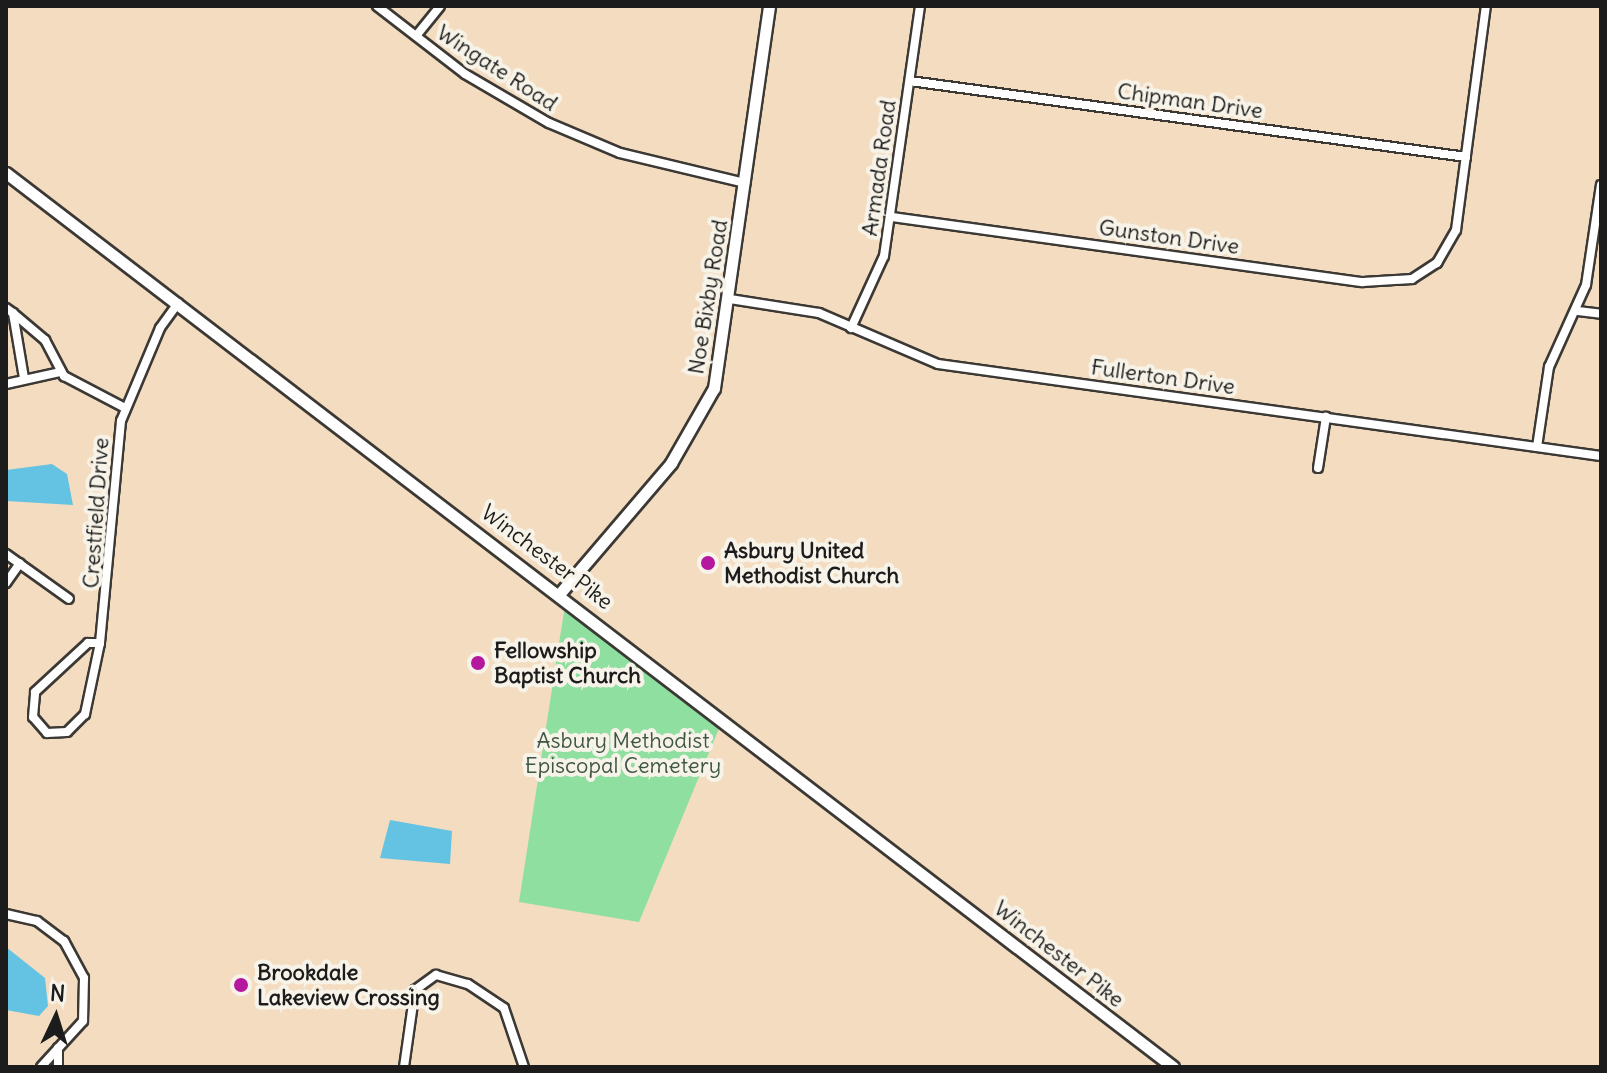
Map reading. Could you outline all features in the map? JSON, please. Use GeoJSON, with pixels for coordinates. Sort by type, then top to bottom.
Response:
{"type":"FeatureCollection","features":[{"type":"Feature","properties":{"kind":"main road","name":"Noe Bixby Road"},"geometry":{"type":"LineString","coordinates":[[561,592],[697,425],[714,388],[730,299],[769,6]]}},
{"type":"Feature","properties":{"kind":"main road","name":"Winchester Pike"},"geometry":{"type":"LineString","coordinates":[[6,173],[561,592],[1173,1067]]}},
{"type":"Feature","properties":{"kind":"street","name":"Wingate Road"},"geometry":{"type":"LineString","coordinates":[[377,6],[513,104],[575,135],[658,165],[745,183]]}},
{"type":"Feature","properties":{"kind":"street"},"geometry":{"type":"LineString","coordinates":[[416,36],[440,6]]}},
{"type":"Feature","properties":{"kind":"street","name":"Armada Road"},"geometry":{"type":"LineString","coordinates":[[851,328],[879,275],[892,217],[920,6]]}},
{"type":"Feature","properties":{"kind":"street"},"geometry":{"type":"LineString","coordinates":[[1466,157],[1486,6]]}},
{"type":"Feature","properties":{"kind":"street","name":"Chipman Drive"},"geometry":{"type":"LineString","coordinates":[[910,81],[1466,157]]}},
{"type":"Feature","properties":{"kind":"street","name":"Gunston Drive"},"geometry":{"type":"LineString","coordinates":[[892,217],[1383,284],[1412,279],[1437,263],[1456,230],[1466,157]]}},
{"type":"Feature","properties":{"kind":"street"},"geometry":{"type":"LineString","coordinates":[[1537,447],[1549,367],[1578,311],[1601,185]]}},
{"type":"Feature","properties":{"kind":"street","name":"Fullerton Drive"},"geometry":{"type":"LineString","coordinates":[[730,299],[819,313],[938,364],[1601,456]]}},
{"type":"Feature","properties":{"kind":"street","name":"Crestfield Drive"},"geometry":{"type":"LineString","coordinates":[[100,643],[88,643],[40,683],[31,710],[47,733],[67,732],[82,720],[100,643],[125,408],[178,303]]}},
{"type":"Feature","properties":{"kind":"street"},"geometry":{"type":"LineString","coordinates":[[10,311],[45,340],[60,372],[125,408]]}},
{"type":"Feature","properties":{"kind":"street"},"geometry":{"type":"LineString","coordinates":[[10,311],[24,378]]}},
{"type":"Feature","properties":{"kind":"street"},"geometry":{"type":"LineString","coordinates":[[1578,311],[1601,314]]}},
{"type":"Feature","properties":{"kind":"street"},"geometry":{"type":"LineString","coordinates":[[6,384],[60,372]]}},
{"type":"Feature","properties":{"kind":"street"},"geometry":{"type":"LineString","coordinates":[[1318,468],[1326,417]]}},
{"type":"Feature","properties":{"kind":"street"},"geometry":{"type":"LineString","coordinates":[[6,554],[69,599]]}},
{"type":"Feature","properties":{"kind":"street"},"geometry":{"type":"LineString","coordinates":[[6,583],[20,563]]}},
{"type":"Feature","properties":{"kind":"street"},"geometry":{"type":"LineString","coordinates":[[6,914],[50,930],[80,965],[85,1016],[41,1067]]}},
{"type":"Feature","properties":{"kind":"street"},"geometry":{"type":"LineString","coordinates":[[404,1067],[415,990],[436,975],[483,991],[511,1016],[524,1067]]}},
{"type":"Feature","properties":{"kind":"street"},"geometry":{"type":"LineString","coordinates":[[58,1048],[58,1067]]}},
{"type":"Feature","properties":{"kind":"green space","name":"Asbury Methodist Episcopal Cemetery"},"geometry":{"type":"Polygon","coordinates":[[[565,605],[720,726],[639,922],[519,902],[565,605]]]}},
{"type":"Feature","properties":{"kind":"water"},"geometry":{"type":"Polygon","coordinates":[[[52,464],[67,474],[73,505],[6,501],[6,470],[52,464]]]}},
{"type":"Feature","properties":{"kind":"water"},"geometry":{"type":"Polygon","coordinates":[[[390,820],[452,831],[450,864],[380,858],[390,820]]]}},
{"type":"Feature","properties":{"kind":"water"},"geometry":{"type":"Polygon","coordinates":[[[6,947],[45,978],[48,1006],[39,1016],[6,1010],[6,947]]]}},
{"type":"Feature","properties":{"kind":"place","name":"Asbury United Methodist Church"},"geometry":{"type":"Point","coordinates":[708,563]}},
{"type":"Feature","properties":{"kind":"place","name":"Fellowship Baptist Church"},"geometry":{"type":"Point","coordinates":[478,663]}},
{"type":"Feature","properties":{"kind":"place","name":"Brookdale Lakeview Crossing"},"geometry":{"type":"Point","coordinates":[241,985]}}]}
